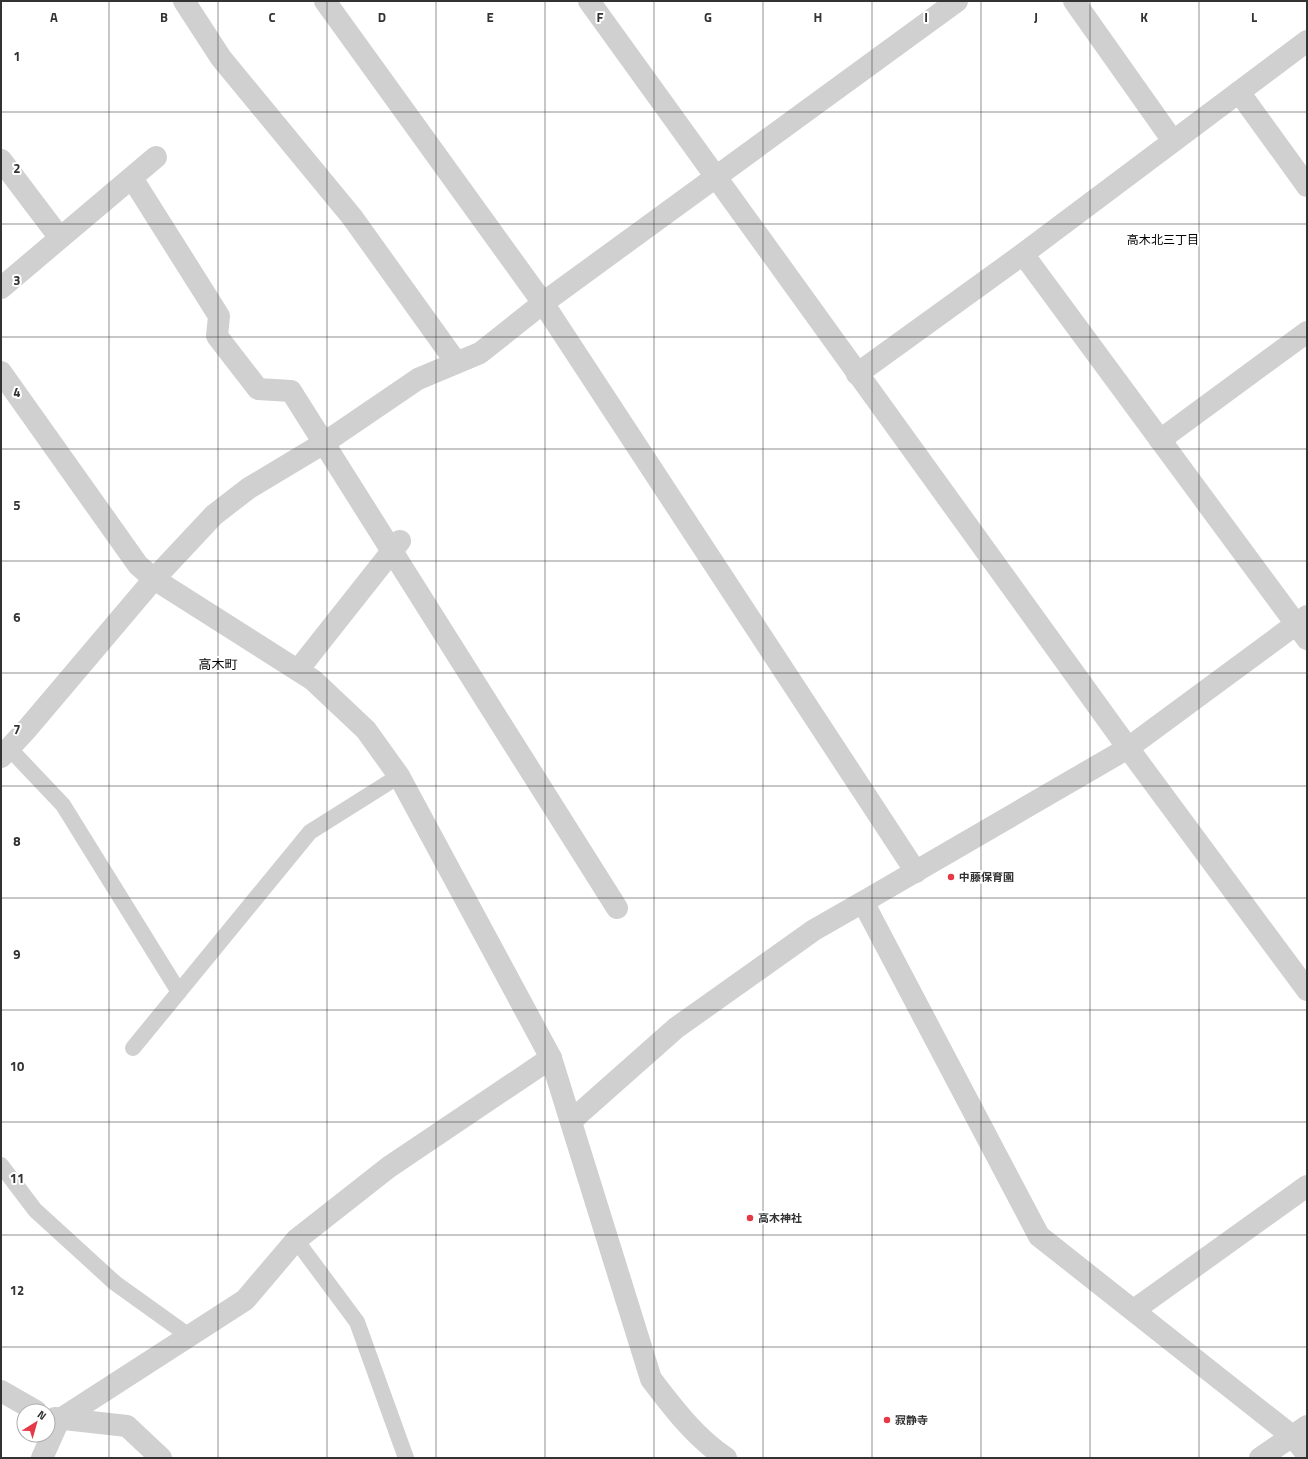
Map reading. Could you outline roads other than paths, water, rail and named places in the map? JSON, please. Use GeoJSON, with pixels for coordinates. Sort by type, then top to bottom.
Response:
{"type":"FeatureCollection","features":[{"type":"Feature","properties":{"kind":"street"},"geometry":{"type":"LineString","coordinates":[[184,1],[221,58],[352,217],[456,362]]}},
{"type":"Feature","properties":{"kind":"street"},"geometry":{"type":"LineString","coordinates":[[325,1],[542,303],[916,872]]}},
{"type":"Feature","properties":{"kind":"street"},"geometry":{"type":"LineString","coordinates":[[589,1],[1128,748],[1307,990]]}},
{"type":"Feature","properties":{"kind":"street"},"geometry":{"type":"LineString","coordinates":[[5,752],[27,729],[154,579],[214,515],[249,488],[324,443],[418,379],[480,353],[542,303],[716,178],[957,1]]}},
{"type":"Feature","properties":{"kind":"street"},"geometry":{"type":"LineString","coordinates":[[1074,1],[1173,141]]}},
{"type":"Feature","properties":{"kind":"street"},"geometry":{"type":"LineString","coordinates":[[857,374],[1023,254],[1307,41]]}},
{"type":"Feature","properties":{"kind":"street"},"geometry":{"type":"LineString","coordinates":[[1239,92],[1307,186]]}},
{"type":"Feature","properties":{"kind":"street"},"geometry":{"type":"LineString","coordinates":[[1,288],[156,157]]}},
{"type":"Feature","properties":{"kind":"street"},"geometry":{"type":"LineString","coordinates":[[1,160],[60,238]]}},
{"type":"Feature","properties":{"kind":"street"},"geometry":{"type":"LineString","coordinates":[[132,178],[219,316],[217,336],[258,388],[291,391],[324,443],[396,545],[617,908]]}},
{"type":"Feature","properties":{"kind":"street"},"geometry":{"type":"LineString","coordinates":[[570,1121],[676,1028],[814,930],[1128,748],[1303,626],[1160,440],[1023,254]]}},
{"type":"Feature","properties":{"kind":"street"},"geometry":{"type":"LineString","coordinates":[[1160,440],[1307,332]]}},
{"type":"Feature","properties":{"kind":"street"},"geometry":{"type":"LineString","coordinates":[[1,372],[138,565],[154,579],[313,680],[366,730],[399,776],[551,1058],[651,1379],[678,1413],[713,1450],[726,1458]]}},
{"type":"Feature","properties":{"kind":"street"},"geometry":{"type":"LineString","coordinates":[[298,670],[396,545]]}},
{"type":"Feature","properties":{"kind":"street"},"geometry":{"type":"LineString","coordinates":[[863,902],[1039,1236],[1134,1310],[1299,1431],[1307,1454]]}},
{"type":"Feature","properties":{"kind":"street"},"geometry":{"type":"LineString","coordinates":[[56,1417],[245,1300],[296,1240],[389,1166],[551,1058]]}},
{"type":"Feature","properties":{"kind":"street"},"geometry":{"type":"LineString","coordinates":[[1134,1310],[1307,1186]]}},
{"type":"Feature","properties":{"kind":"street"},"geometry":{"type":"LineString","coordinates":[[1,1391],[22,1403]]}},
{"type":"Feature","properties":{"kind":"street"},"geometry":{"type":"LineString","coordinates":[[56,1418],[127,1426],[161,1458]]}},
{"type":"Feature","properties":{"kind":"street"},"geometry":{"type":"LineString","coordinates":[[1260,1458],[1299,1431]]}},
{"type":"Feature","properties":{"kind":"street"},"geometry":{"type":"LineString","coordinates":[[42,1458],[46,1443]]}},
{"type":"Feature","properties":{"kind":"lane"},"geometry":{"type":"LineString","coordinates":[[5,752],[63,805],[179,992]]}},
{"type":"Feature","properties":{"kind":"lane"},"geometry":{"type":"LineString","coordinates":[[133,1048],[310,832],[399,776]]}},
{"type":"Feature","properties":{"kind":"lane"},"geometry":{"type":"LineString","coordinates":[[1,1165],[35,1210],[115,1283],[189,1336]]}},
{"type":"Feature","properties":{"kind":"lane"},"geometry":{"type":"LineString","coordinates":[[296,1240],[357,1322],[406,1458]]}},
{"type":"Feature","properties":{"kind":"place","name":"中藤保育園"},"geometry":{"type":"Point","coordinates":[951,877]}},
{"type":"Feature","properties":{"kind":"place","name":"高木神社"},"geometry":{"type":"Point","coordinates":[750,1218]}},
{"type":"Feature","properties":{"kind":"place","name":"寂静寺"},"geometry":{"type":"Point","coordinates":[887,1420]}},
{"type":"Feature","properties":{"kind":"district","name":"高木北三丁目"},"geometry":{"type":"Point","coordinates":[1163,240]}},
{"type":"Feature","properties":{"kind":"district","name":"高木町"},"geometry":{"type":"Point","coordinates":[218,664]}}]}
